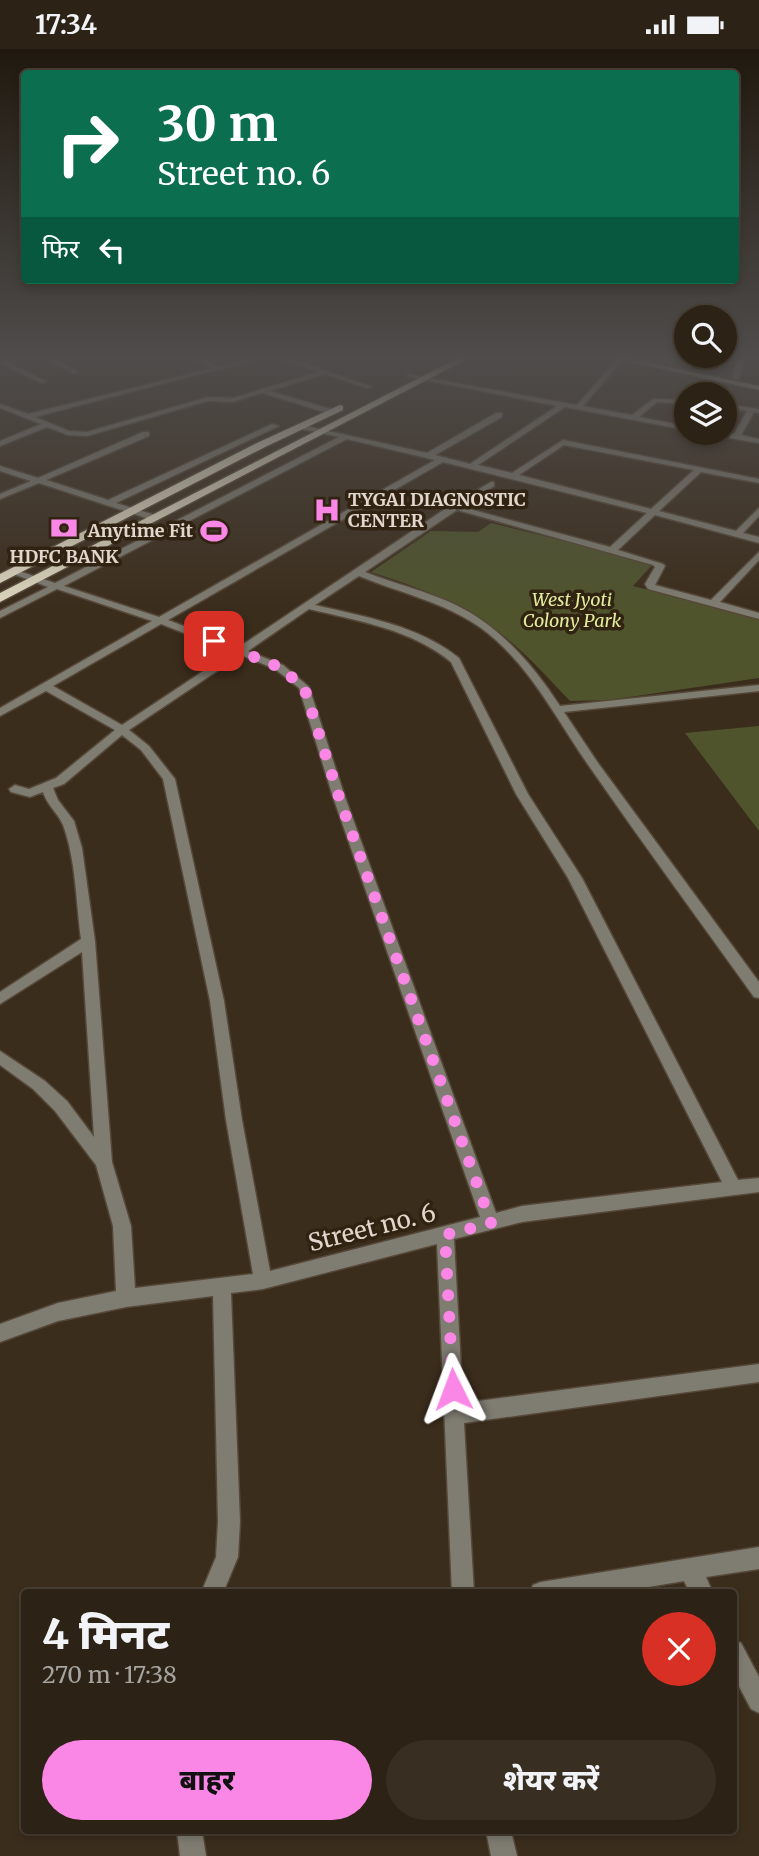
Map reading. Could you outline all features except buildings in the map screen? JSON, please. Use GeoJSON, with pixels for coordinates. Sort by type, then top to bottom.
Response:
{"type":"FeatureCollection","features":[{"type":"Feature","properties":{"kind":"highway"},"geometry":{"type":"LineString","coordinates":[[0,579],[268,442]]}},
{"type":"Feature","properties":{"kind":"highway"},"geometry":{"type":"LineString","coordinates":[[0,598],[300,442]]}},
{"type":"Feature","properties":{"kind":"street"},"geometry":{"type":"LineString","coordinates":[[0,497],[127,442]]}},
{"type":"Feature","properties":{"kind":"street"},"geometry":{"type":"LineString","coordinates":[[110,503],[240,442]]}},
{"type":"Feature","properties":{"kind":"street"},"geometry":{"type":"LineString","coordinates":[[0,615],[335,442]]}},
{"type":"Feature","properties":{"kind":"street"},"geometry":{"type":"LineString","coordinates":[[363,442],[513,476],[759,540]]}},
{"type":"Feature","properties":{"kind":"street"},"geometry":{"type":"LineString","coordinates":[[426,457],[452,442]]}},
{"type":"Feature","properties":{"kind":"street"},"geometry":{"type":"LineString","coordinates":[[470,467],[507,442]]}},
{"type":"Feature","properties":{"kind":"street"},"geometry":{"type":"LineString","coordinates":[[513,476],[563,442]]}},
{"type":"Feature","properties":{"kind":"street"},"geometry":{"type":"LineString","coordinates":[[565,442],[759,481]]}},
{"type":"Feature","properties":{"kind":"street"},"geometry":{"type":"LineString","coordinates":[[0,713],[116,644],[162,621],[441,460]]}},
{"type":"Feature","properties":{"kind":"street"},"geometry":{"type":"LineString","coordinates":[[0,468],[155,518]]}},
{"type":"Feature","properties":{"kind":"street"},"geometry":{"type":"LineString","coordinates":[[612,550],[700,469]]}},
{"type":"Feature","properties":{"kind":"street"},"geometry":{"type":"LineString","coordinates":[[15,789],[30,793],[60,781],[122,729],[491,484]]}},
{"type":"Feature","properties":{"kind":"street"},"geometry":{"type":"LineString","coordinates":[[454,507],[659,563],[651,587],[759,616]]}},
{"type":"Feature","properties":{"kind":"street"},"geometry":{"type":"LineString","coordinates":[[737,535],[759,511]]}},
{"type":"Feature","properties":{"kind":"street"},"geometry":{"type":"LineString","coordinates":[[713,604],[759,555]]}},
{"type":"Feature","properties":{"kind":"street"},"geometry":{"type":"LineString","coordinates":[[13,572],[162,621],[240,651],[279,667],[304,687],[339,797],[491,1223]]}},
{"type":"Feature","properties":{"kind":"street"},"geometry":{"type":"LineString","coordinates":[[359,573],[465,613],[527,665],[590,759],[759,993]]}},
{"type":"Feature","properties":{"kind":"street"},"geometry":{"type":"LineString","coordinates":[[307,606],[416,636],[443,649],[454,660],[522,794],[581,890],[733,1188]]}},
{"type":"Feature","properties":{"kind":"street"},"geometry":{"type":"LineString","coordinates":[[45,687],[122,729],[159,761],[169,779],[217,1001],[234,1120],[263,1281]]}},
{"type":"Feature","properties":{"kind":"street"},"geometry":{"type":"LineString","coordinates":[[559,709],[759,688]]}},
{"type":"Feature","properties":{"kind":"street"},"geometry":{"type":"LineString","coordinates":[[47,788],[52,801],[68,821],[76,848],[88,941],[104,1162],[122,1226],[126,1298]]}},
{"type":"Feature","properties":{"kind":"street"},"geometry":{"type":"LineString","coordinates":[[0,999],[88,941]]}},
{"type":"Feature","properties":{"kind":"street"},"geometry":{"type":"LineString","coordinates":[[0,1057],[39,1085],[61,1106],[104,1162]]}},
{"type":"Feature","properties":{"kind":"street","name":"Street no. 6"},"geometry":{"type":"LineString","coordinates":[[0,1333],[58,1312],[126,1298],[263,1281],[522,1215],[759,1185]]}},
{"type":"Feature","properties":{"kind":"street"},"geometry":{"type":"LineString","coordinates":[[445,1235],[463,1589]]}},
{"type":"Feature","properties":{"kind":"street"},"geometry":{"type":"LineString","coordinates":[[214,1589],[227,1557],[229,1522],[222,1287]]}},
{"type":"Feature","properties":{"kind":"street"},"geometry":{"type":"LineString","coordinates":[[454,1414],[759,1373]]}},
{"type":"Feature","properties":{"kind":"street"},"geometry":{"type":"LineString","coordinates":[[566,1589],[759,1558]]}},
{"type":"Feature","properties":{"kind":"street"},"geometry":{"type":"LineString","coordinates":[[690,1569],[700,1589]]}},
{"type":"Feature","properties":{"kind":"street"},"geometry":{"type":"LineString","coordinates":[[737,1659],[759,1701]]}},
{"type":"Feature","properties":{"kind":"street"},"geometry":{"type":"LineString","coordinates":[[190,1834],[193,1856]]}},
{"type":"Feature","properties":{"kind":"street"},"geometry":{"type":"LineString","coordinates":[[500,1834],[504,1856]]}},
{"type":"Feature","properties":{"kind":"green space","name":"West Jyoti Colony Park"},"geometry":{"type":"Polygon","coordinates":[[[491,523],[654,563],[633,586],[759,618],[759,678],[609,700],[570,701],[513,643],[478,617],[434,595],[371,572],[431,531],[478,532],[491,523]]]}},
{"type":"Feature","properties":{"kind":"green space"},"geometry":{"type":"Polygon","coordinates":[[[759,726],[759,831],[685,733],[759,726]]]}},
{"type":"Feature","properties":{"kind":"place","name":"TYGAI DIAGNOSTIC CENTER"},"geometry":{"type":"Point","coordinates":[327,510]}},
{"type":"Feature","properties":{"kind":"place","name":"HDFC BANK"},"geometry":{"type":"Point","coordinates":[64,528]}},
{"type":"Feature","properties":{"kind":"place","name":"Anytime Fit"},"geometry":{"type":"Point","coordinates":[214,531]}},
{"type":"Feature","properties":{"kind":"route"},"geometry":{"type":"LineString","coordinates":[[214,641],[279,667],[304,687],[339,797],[491,1223],[445,1235],[453,1389]]}}]}
